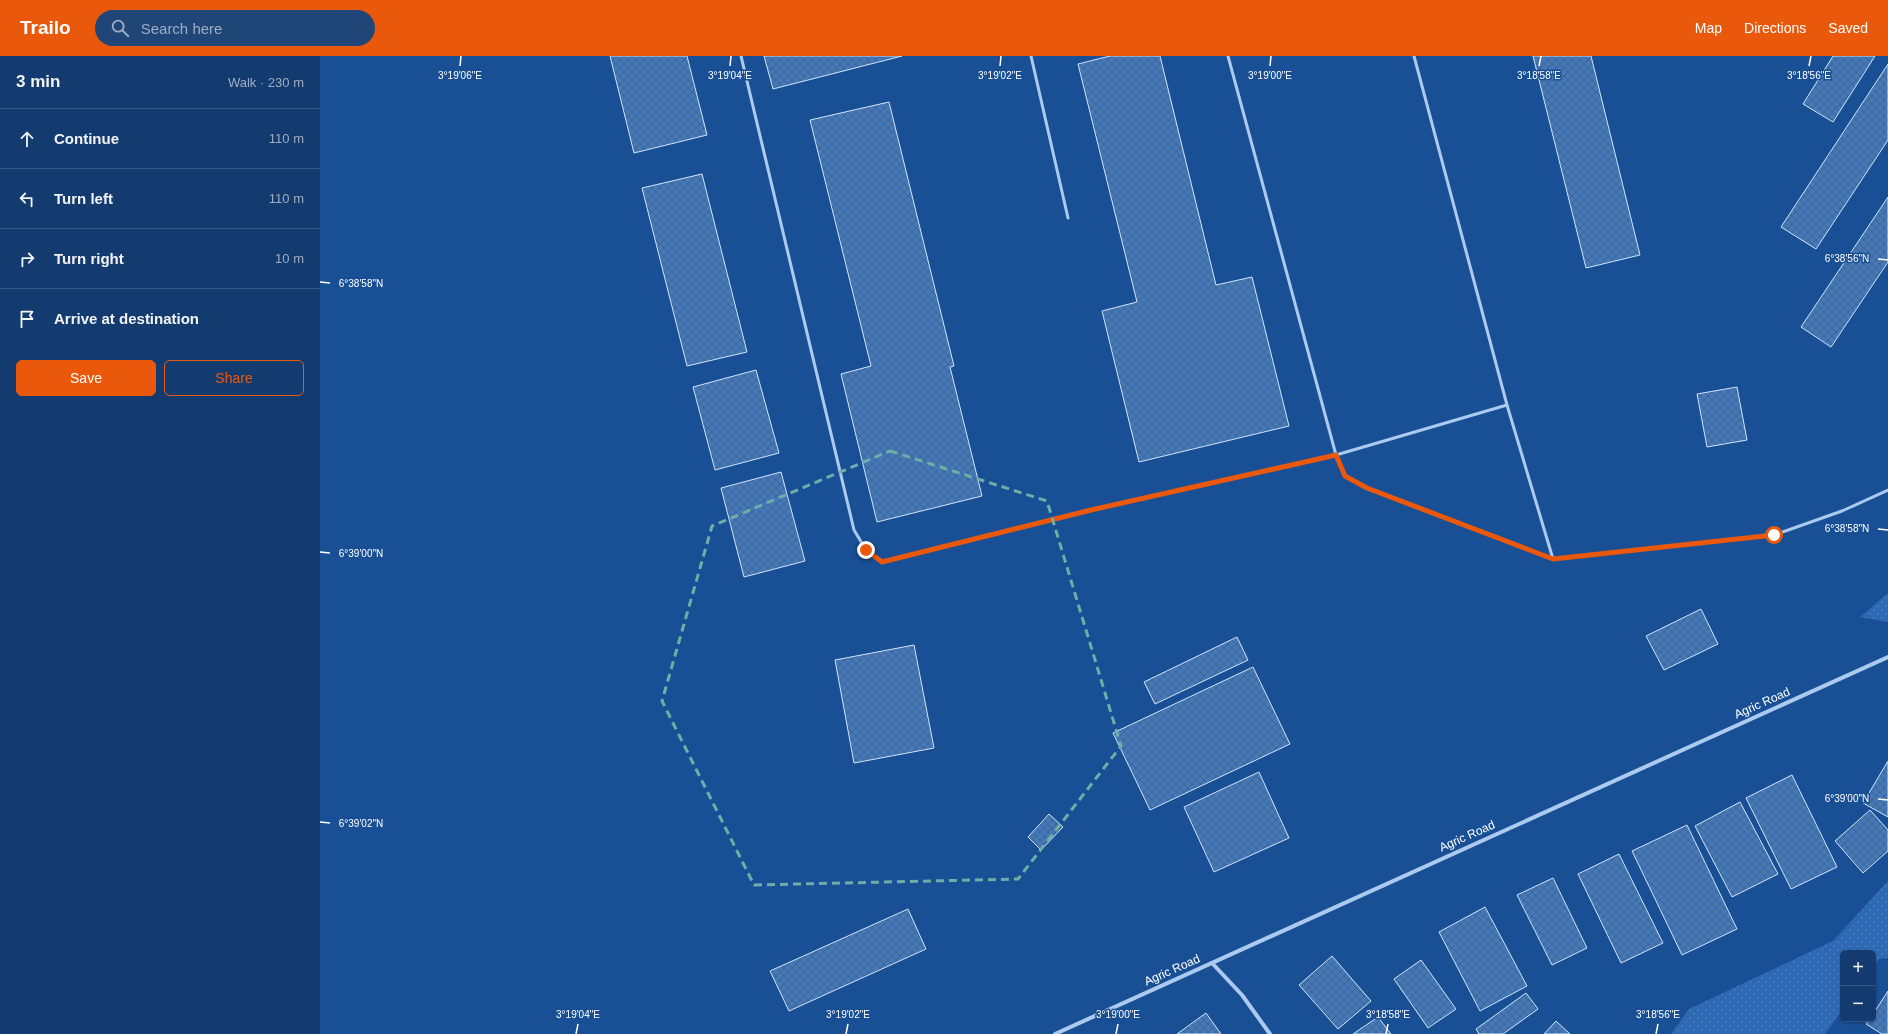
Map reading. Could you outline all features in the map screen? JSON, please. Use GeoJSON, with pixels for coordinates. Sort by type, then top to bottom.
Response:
{"type":"FeatureCollection","features":[{"type":"Feature","properties":{"kind":"street","name":"Agric Road"},"geometry":{"type":"LineString","coordinates":[[1055,1034],[1888,657]]}},
{"type":"Feature","properties":{"kind":"street"},"geometry":{"type":"LineString","coordinates":[[1212,963],[1242,995],[1270,1034]]}},
{"type":"Feature","properties":{"kind":"lane"},"geometry":{"type":"LineString","coordinates":[[741,56],[854,530],[866,550],[882,562],[1091,510],[1336,455],[1507,405]]}},
{"type":"Feature","properties":{"kind":"lane"},"geometry":{"type":"LineString","coordinates":[[1031,56],[1068,218]]}},
{"type":"Feature","properties":{"kind":"lane"},"geometry":{"type":"LineString","coordinates":[[1228,56],[1336,455],[1345,476],[1367,488],[1553,559],[1774,535],[1842,511],[1888,490]]}},
{"type":"Feature","properties":{"kind":"lane"},"geometry":{"type":"LineString","coordinates":[[1414,56],[1507,405],[1553,559]]}},
{"type":"Feature","properties":{"kind":"highlighted area"},"geometry":{"type":"Polygon","coordinates":[[[890,451],[1047,501],[1121,746],[1018,879],[754,885],[662,701],[712,526],[890,451]]]}},
{"type":"Feature","properties":{"kind":"shaded area"},"geometry":{"type":"Polygon","coordinates":[[[1888,593],[1888,622],[1860,617],[1888,593]]]}},
{"type":"Feature","properties":{"kind":"shaded area"},"geometry":{"type":"Polygon","coordinates":[[[1888,881],[1888,958],[1879,959],[1876,964],[1876,950],[1840,950],[1840,1013],[1825,1034],[1671,1034],[1689,1009],[1833,941],[1888,881]]]}},
{"type":"Feature","properties":{"kind":"building"},"geometry":{"type":"Polygon","coordinates":[[[610,56],[687,56],[707,135],[634,153],[610,56]]]}},
{"type":"Feature","properties":{"kind":"building"},"geometry":{"type":"Polygon","coordinates":[[[764,56],[902,56],[773,89],[764,56]]]}},
{"type":"Feature","properties":{"kind":"building"},"geometry":{"type":"Polygon","coordinates":[[[1110,56],[1160,56],[1216,285],[1252,277],[1289,426],[1139,462],[1102,311],[1137,302],[1078,64],[1110,56]]]}},
{"type":"Feature","properties":{"kind":"building"},"geometry":{"type":"Polygon","coordinates":[[[1533,56],[1591,56],[1640,255],[1586,268],[1533,56]]]}},
{"type":"Feature","properties":{"kind":"building"},"geometry":{"type":"Polygon","coordinates":[[[1833,56],[1875,56],[1833,122],[1803,104],[1833,56]]]}},
{"type":"Feature","properties":{"kind":"building"},"geometry":{"type":"Polygon","coordinates":[[[1888,64],[1888,140],[1816,249],[1781,227],[1888,64]]]}},
{"type":"Feature","properties":{"kind":"building"},"geometry":{"type":"Polygon","coordinates":[[[889,102],[954,366],[950,367],[982,496],[877,522],[841,374],[871,366],[810,120],[889,102]]]}},
{"type":"Feature","properties":{"kind":"building"},"geometry":{"type":"Polygon","coordinates":[[[702,174],[747,352],[687,366],[642,188],[702,174]]]}},
{"type":"Feature","properties":{"kind":"building"},"geometry":{"type":"Polygon","coordinates":[[[1888,197],[1888,262],[1831,347],[1801,327],[1888,197]]]}},
{"type":"Feature","properties":{"kind":"building"},"geometry":{"type":"Polygon","coordinates":[[[756,370],[779,453],[715,470],[693,387],[756,370]]]}},
{"type":"Feature","properties":{"kind":"building"},"geometry":{"type":"Polygon","coordinates":[[[1737,387],[1747,440],[1707,447],[1697,394],[1737,387]]]}},
{"type":"Feature","properties":{"kind":"building"},"geometry":{"type":"Polygon","coordinates":[[[781,472],[805,561],[744,577],[721,488],[781,472]]]}},
{"type":"Feature","properties":{"kind":"building"},"geometry":{"type":"Polygon","coordinates":[[[1701,609],[1718,644],[1664,670],[1646,636],[1701,609]]]}},
{"type":"Feature","properties":{"kind":"building"},"geometry":{"type":"Polygon","coordinates":[[[1237,637],[1248,660],[1155,704],[1144,682],[1237,637]]]}},
{"type":"Feature","properties":{"kind":"building"},"geometry":{"type":"Polygon","coordinates":[[[914,645],[934,748],[854,763],[835,660],[914,645]]]}},
{"type":"Feature","properties":{"kind":"building"},"geometry":{"type":"Polygon","coordinates":[[[1253,667],[1290,744],[1150,810],[1113,733],[1253,667]]]}},
{"type":"Feature","properties":{"kind":"building"},"geometry":{"type":"Polygon","coordinates":[[[1888,761],[1888,817],[1863,803],[1888,761]]]}},
{"type":"Feature","properties":{"kind":"building"},"geometry":{"type":"Polygon","coordinates":[[[1259,772],[1289,838],[1214,872],[1184,807],[1259,772]]]}},
{"type":"Feature","properties":{"kind":"building"},"geometry":{"type":"Polygon","coordinates":[[[1792,775],[1837,867],[1791,889],[1746,798],[1792,775]]]}},
{"type":"Feature","properties":{"kind":"building"},"geometry":{"type":"Polygon","coordinates":[[[1740,802],[1778,874],[1732,897],[1695,826],[1740,802]]]}},
{"type":"Feature","properties":{"kind":"building"},"geometry":{"type":"Polygon","coordinates":[[[1870,810],[1888,830],[1888,851],[1863,873],[1835,841],[1870,810]]]}},
{"type":"Feature","properties":{"kind":"building"},"geometry":{"type":"Polygon","coordinates":[[[1049,814],[1063,827],[1041,850],[1028,837],[1049,814]]]}},
{"type":"Feature","properties":{"kind":"building"},"geometry":{"type":"Polygon","coordinates":[[[1687,825],[1737,929],[1682,955],[1632,851],[1687,825]]]}},
{"type":"Feature","properties":{"kind":"building"},"geometry":{"type":"Polygon","coordinates":[[[1619,854],[1663,943],[1621,963],[1578,874],[1619,854]]]}},
{"type":"Feature","properties":{"kind":"building"},"geometry":{"type":"Polygon","coordinates":[[[1553,878],[1587,948],[1552,965],[1517,895],[1553,878]]]}},
{"type":"Feature","properties":{"kind":"building"},"geometry":{"type":"Polygon","coordinates":[[[1485,907],[1527,986],[1480,1011],[1439,932],[1485,907]]]}},
{"type":"Feature","properties":{"kind":"building"},"geometry":{"type":"Polygon","coordinates":[[[908,909],[926,949],[789,1011],[770,971],[908,909]]]}},
{"type":"Feature","properties":{"kind":"building"},"geometry":{"type":"Polygon","coordinates":[[[1332,956],[1371,1001],[1338,1029],[1299,985],[1332,956]]]}},
{"type":"Feature","properties":{"kind":"building"},"geometry":{"type":"Polygon","coordinates":[[[1421,960],[1456,1009],[1428,1028],[1394,979],[1421,960]]]}},
{"type":"Feature","properties":{"kind":"building"},"geometry":{"type":"Polygon","coordinates":[[[1888,991],[1888,1034],[1882,1034],[1866,1024],[1868,1022],[1876,1022],[1876,1009],[1888,991]]]}},
{"type":"Feature","properties":{"kind":"building"},"geometry":{"type":"Polygon","coordinates":[[[1526,993],[1538,1009],[1503,1034],[1479,1034],[1476,1029],[1526,993]]]}},
{"type":"Feature","properties":{"kind":"building"},"geometry":{"type":"Polygon","coordinates":[[[1206,1013],[1221,1034],[1177,1034],[1206,1013]]]}},
{"type":"Feature","properties":{"kind":"building"},"geometry":{"type":"Polygon","coordinates":[[[1378,1017],[1391,1034],[1353,1034],[1378,1017]]]}},
{"type":"Feature","properties":{"kind":"building"},"geometry":{"type":"Polygon","coordinates":[[[1556,1021],[1570,1034],[1544,1034],[1556,1021]]]}},
{"type":"Feature","properties":{"kind":"route"},"geometry":{"type":"LineString","coordinates":[[866,550],[882,562],[1091,510],[1336,455],[1345,476],[1367,488],[1553,559],[1774,535]]}}]}
